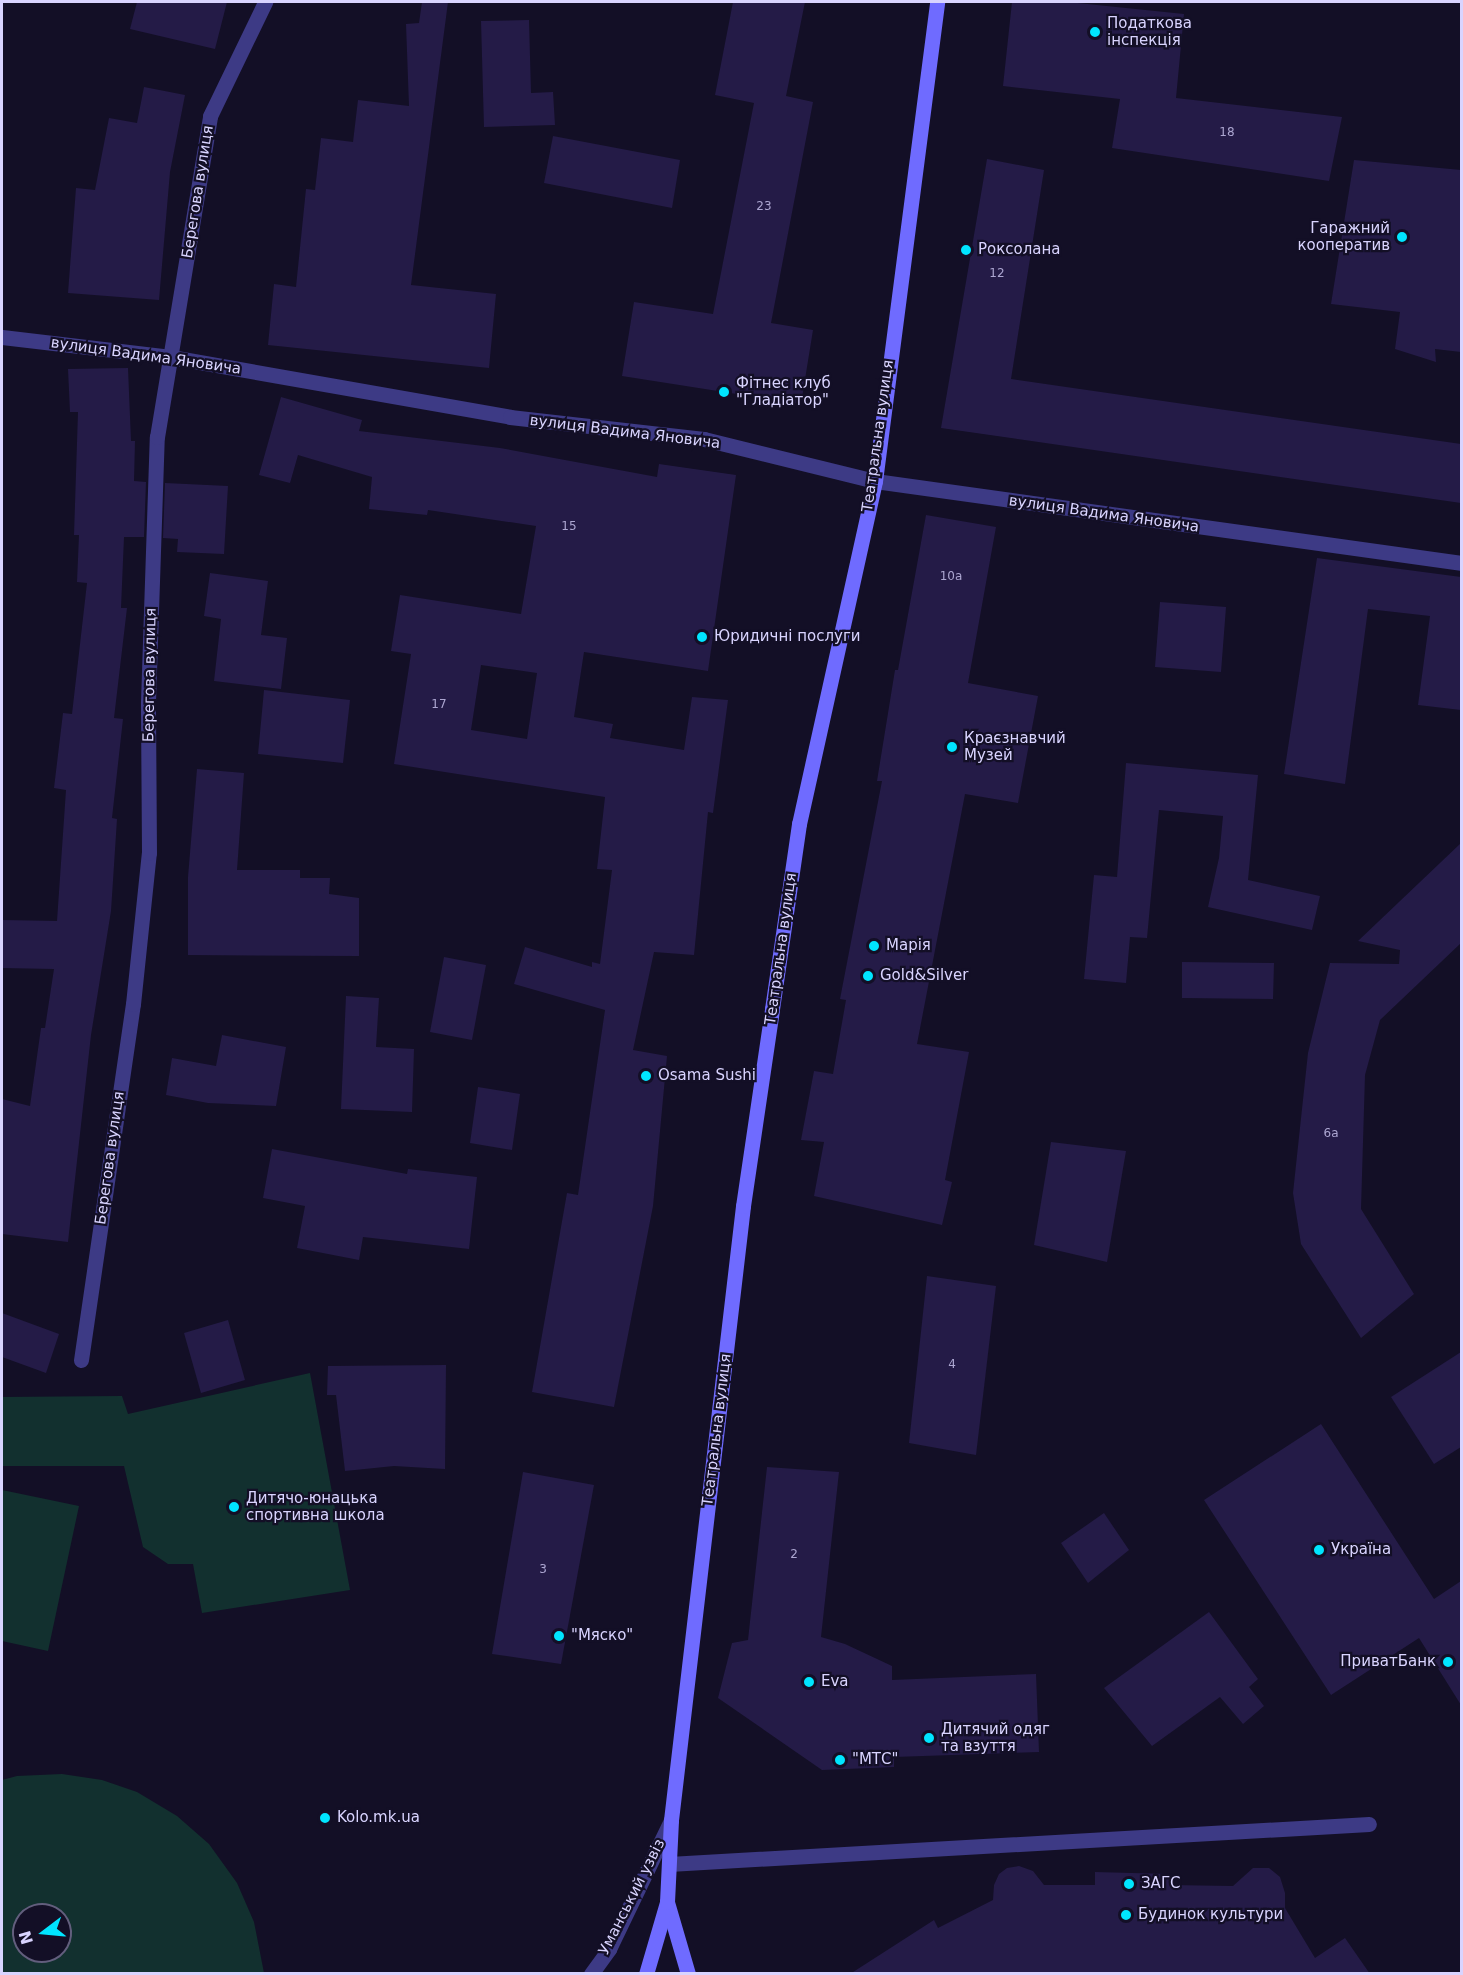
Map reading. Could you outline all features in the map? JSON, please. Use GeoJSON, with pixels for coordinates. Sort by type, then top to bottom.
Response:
{"type":"FeatureCollection","features":[{"type":"Feature","properties":{"kind":"street","name":"Берегова вулиця"},"geometry":{"type":"LineString","coordinates":[[81,1360],[133,1004],[149,853],[148,702],[157,437],[210,116],[265,2]]}},
{"type":"Feature","properties":{"kind":"street","name":"Театральна вулиця"},"geometry":{"type":"LineString","coordinates":[[646,1974],[666,1902],[671,1820],[743,1206],[797,836],[874,481],[937,2]]}},
{"type":"Feature","properties":{"kind":"street","name":"вулиця Вадима Яновича"},"geometry":{"type":"LineString","coordinates":[[2,337],[171,357],[510,417],[704,439],[874,481],[1461,563]]}},
{"type":"Feature","properties":{"kind":"street","name":"Уманський узвіз"},"geometry":{"type":"LineString","coordinates":[[591,1974],[609,1949],[671,1820]]}},
{"type":"Feature","properties":{"kind":"street"},"geometry":{"type":"LineString","coordinates":[[669,1864],[1370,1824]]}},
{"type":"Feature","properties":{"kind":"street","name":"Театральна вулиця"},"geometry":{"type":"LineString","coordinates":[[666,1902],[688,1974]]}},
{"type":"Feature","properties":{"kind":"green space","name":"Дитячо-юнацька спортивна школа"},"geometry":{"type":"Polygon","coordinates":[[[310,1373],[350,1590],[202,1613],[193,1564],[168,1564],[143,1547],[124,1466],[2,1466],[2,1397],[122,1396],[128,1414],[310,1373]]]}},
{"type":"Feature","properties":{"kind":"green space"},"geometry":{"type":"Polygon","coordinates":[[[2,1490],[79,1506],[48,1651],[2,1641],[2,1490]]]}},
{"type":"Feature","properties":{"kind":"green space"},"geometry":{"type":"Polygon","coordinates":[[[62,1774],[102,1780],[137,1792],[177,1816],[209,1844],[237,1883],[254,1922],[264,1973],[2,1973],[2,1780],[17,1776],[62,1774]]]}},
{"type":"Feature","properties":{"kind":"building"},"geometry":{"type":"Polygon","coordinates":[[[137,2],[227,2],[215,49],[130,29],[137,2]]]}},
{"type":"Feature","properties":{"kind":"building"},"geometry":{"type":"Polygon","coordinates":[[[422,2],[448,2],[411,285],[496,294],[489,368],[268,345],[274,284],[296,287],[306,189],[315,190],[321,138],[353,142],[358,100],[409,106],[406,24],[419,23],[422,2]]]}},
{"type":"Feature","properties":{"kind":"building"},"geometry":{"type":"Polygon","coordinates":[[[733,2],[805,2],[786,96],[813,102],[771,323],[813,330],[801,404],[622,376],[634,302],[713,314],[754,103],[715,95],[733,2]]]}},
{"type":"Feature","properties":{"kind":"building"},"geometry":{"type":"Polygon","coordinates":[[[1012,2],[1068,2],[1184,14],[1176,98],[1342,117],[1329,181],[1112,148],[1120,99],[1003,86],[1012,2]]]}},
{"type":"Feature","properties":{"kind":"building"},"geometry":{"type":"Polygon","coordinates":[[[529,20],[531,93],[553,92],[555,125],[484,127],[481,21],[529,20]]]}},
{"type":"Feature","properties":{"kind":"building"},"geometry":{"type":"Polygon","coordinates":[[[144,87],[185,95],[170,172],[159,300],[68,293],[76,188],[95,190],[109,118],[137,123],[144,87]]]}},
{"type":"Feature","properties":{"kind":"building"},"geometry":{"type":"Polygon","coordinates":[[[553,136],[680,160],[672,208],[544,183],[553,136]]]}},
{"type":"Feature","properties":{"kind":"building"},"geometry":{"type":"Polygon","coordinates":[[[987,159],[1044,170],[1011,379],[1461,444],[1461,503],[941,428],[987,159]]]}},
{"type":"Feature","properties":{"kind":"building","name":"Гаражний кооператив"},"geometry":{"type":"Polygon","coordinates":[[[1354,160],[1461,170],[1461,352],[1435,349],[1436,362],[1395,349],[1400,312],[1331,304],[1354,160]]]}},
{"type":"Feature","properties":{"kind":"building"},"geometry":{"type":"Polygon","coordinates":[[[128,368],[131,441],[135,441],[134,481],[146,482],[144,537],[124,537],[121,608],[127,608],[114,718],[123,719],[112,818],[117,819],[111,911],[91,1035],[68,1242],[2,1234],[2,1099],[30,1106],[41,1028],[45,1028],[54,969],[2,968],[2,920],[57,921],[66,790],[54,788],[63,713],[72,714],[87,583],[77,582],[79,535],[74,535],[78,412],[70,412],[68,369],[128,368]]]}},
{"type":"Feature","properties":{"kind":"building"},"geometry":{"type":"Polygon","coordinates":[[[281,397],[362,420],[359,431],[500,448],[657,477],[659,464],[736,475],[708,671],[584,652],[574,717],[613,724],[610,738],[684,750],[692,697],[728,700],[713,813],[708,812],[694,955],[654,952],[633,1050],[667,1056],[653,1206],[614,1407],[532,1392],[567,1193],[578,1195],[605,1010],[514,984],[525,947],[592,967],[592,962],[600,964],[612,870],[597,869],[605,797],[394,764],[411,654],[391,651],[400,595],[521,614],[536,526],[428,510],[427,515],[369,509],[372,477],[298,455],[290,483],[259,475],[281,397]],[[481,665],[471,730],[527,739],[537,673],[481,665]]]}},
{"type":"Feature","properties":{"kind":"building"},"geometry":{"type":"Polygon","coordinates":[[[165,483],[228,486],[224,554],[177,552],[178,539],[163,538],[165,483]]]}},
{"type":"Feature","properties":{"kind":"building"},"geometry":{"type":"Polygon","coordinates":[[[926,515],[996,527],[968,683],[1038,696],[1018,803],[965,794],[917,1044],[969,1052],[945,1180],[952,1182],[942,1225],[814,1196],[824,1142],[801,1140],[814,1071],[833,1074],[846,1000],[840,999],[882,781],[877,781],[895,670],[898,670],[926,515]]]}},
{"type":"Feature","properties":{"kind":"building"},"geometry":{"type":"Polygon","coordinates":[[[1317,558],[1461,577],[1461,710],[1418,705],[1430,616],[1368,609],[1345,784],[1284,774],[1317,558]]]}},
{"type":"Feature","properties":{"kind":"building"},"geometry":{"type":"Polygon","coordinates":[[[210,573],[268,581],[261,635],[287,638],[281,689],[214,681],[221,619],[204,616],[210,573]]]}},
{"type":"Feature","properties":{"kind":"building"},"geometry":{"type":"Polygon","coordinates":[[[1160,602],[1226,607],[1221,672],[1155,667],[1160,602]]]}},
{"type":"Feature","properties":{"kind":"building"},"geometry":{"type":"Polygon","coordinates":[[[264,690],[350,700],[343,763],[258,754],[264,690]]]}},
{"type":"Feature","properties":{"kind":"building"},"geometry":{"type":"Polygon","coordinates":[[[1126,763],[1258,775],[1248,880],[1320,896],[1312,930],[1208,907],[1219,858],[1223,816],[1159,810],[1147,938],[1130,937],[1126,983],[1084,979],[1094,875],[1117,877],[1126,763]]]}},
{"type":"Feature","properties":{"kind":"building"},"geometry":{"type":"Polygon","coordinates":[[[197,769],[244,773],[237,870],[300,870],[300,878],[330,878],[329,894],[359,898],[359,956],[188,955],[188,877],[197,769]]]}},
{"type":"Feature","properties":{"kind":"building"},"geometry":{"type":"Polygon","coordinates":[[[1461,843],[1461,943],[1380,1020],[1365,1075],[1361,1209],[1414,1294],[1361,1338],[1301,1244],[1293,1193],[1308,1053],[1330,963],[1399,964],[1400,950],[1358,941],[1461,843]]]}},
{"type":"Feature","properties":{"kind":"building"},"geometry":{"type":"Polygon","coordinates":[[[444,957],[486,965],[472,1040],[430,1032],[444,957]]]}},
{"type":"Feature","properties":{"kind":"building"},"geometry":{"type":"Polygon","coordinates":[[[1182,962],[1274,963],[1273,999],[1182,998],[1182,962]]]}},
{"type":"Feature","properties":{"kind":"building"},"geometry":{"type":"Polygon","coordinates":[[[346,996],[379,998],[376,1047],[414,1049],[412,1112],[341,1109],[346,996]]]}},
{"type":"Feature","properties":{"kind":"building"},"geometry":{"type":"Polygon","coordinates":[[[222,1035],[286,1047],[276,1106],[208,1103],[166,1095],[172,1058],[216,1066],[222,1035]]]}},
{"type":"Feature","properties":{"kind":"building"},"geometry":{"type":"Polygon","coordinates":[[[478,1087],[520,1094],[512,1150],[470,1143],[478,1087]]]}},
{"type":"Feature","properties":{"kind":"building"},"geometry":{"type":"Polygon","coordinates":[[[1051,1142],[1126,1151],[1107,1262],[1034,1245],[1051,1142]]]}},
{"type":"Feature","properties":{"kind":"building"},"geometry":{"type":"Polygon","coordinates":[[[272,1149],[407,1174],[408,1169],[477,1177],[469,1249],[363,1237],[359,1260],[297,1248],[305,1206],[263,1198],[272,1149]]]}},
{"type":"Feature","properties":{"kind":"building"},"geometry":{"type":"Polygon","coordinates":[[[927,1276],[996,1286],[976,1455],[909,1443],[927,1276]]]}},
{"type":"Feature","properties":{"kind":"building"},"geometry":{"type":"Polygon","coordinates":[[[2,1313],[59,1334],[46,1373],[2,1357],[2,1313]]]}},
{"type":"Feature","properties":{"kind":"building"},"geometry":{"type":"Polygon","coordinates":[[[228,1320],[245,1380],[201,1393],[184,1333],[228,1320]]]}},
{"type":"Feature","properties":{"kind":"building"},"geometry":{"type":"Polygon","coordinates":[[[1461,1352],[1461,1447],[1434,1464],[1391,1397],[1461,1352]]]}},
{"type":"Feature","properties":{"kind":"building"},"geometry":{"type":"Polygon","coordinates":[[[446,1365],[445,1469],[394,1466],[345,1471],[336,1395],[327,1395],[328,1366],[446,1365]]]}},
{"type":"Feature","properties":{"kind":"building","name":"Україна"},"geometry":{"type":"Polygon","coordinates":[[[1321,1424],[1434,1599],[1461,1581],[1461,1705],[1419,1638],[1331,1695],[1204,1500],[1321,1424]]]}},
{"type":"Feature","properties":{"kind":"building"},"geometry":{"type":"Polygon","coordinates":[[[767,1467],[839,1472],[821,1637],[845,1644],[892,1666],[892,1680],[1036,1674],[1039,1752],[894,1757],[894,1767],[822,1770],[718,1698],[732,1643],[748,1640],[767,1467]]]}},
{"type":"Feature","properties":{"kind":"building"},"geometry":{"type":"Polygon","coordinates":[[[523,1472],[594,1485],[561,1664],[492,1654],[523,1472]]]}},
{"type":"Feature","properties":{"kind":"building"},"geometry":{"type":"Polygon","coordinates":[[[1104,1513],[1129,1550],[1088,1583],[1061,1543],[1104,1513]]]}},
{"type":"Feature","properties":{"kind":"building"},"geometry":{"type":"Polygon","coordinates":[[[1209,1612],[1258,1679],[1249,1687],[1264,1706],[1243,1724],[1220,1697],[1152,1746],[1104,1688],[1209,1612]]]}},
{"type":"Feature","properties":{"kind":"building","name":"Будинок культури"},"geometry":{"type":"Polygon","coordinates":[[[1019,1866],[1033,1871],[1044,1885],[1095,1885],[1095,1872],[1169,1874],[1169,1885],[1233,1886],[1253,1868],[1269,1868],[1280,1877],[1285,1893],[1285,1908],[1315,1958],[1345,1938],[1370,1974],[850,1974],[934,1920],[938,1928],[993,1900],[994,1885],[999,1874],[1007,1868],[1019,1866]]]}},
{"type":"Feature","properties":{"kind":"place","name":"Податкова інспекція"},"geometry":{"type":"Point","coordinates":[1095,32]}},
{"type":"Feature","properties":{"kind":"place","name":"Гаражний кооператив"},"geometry":{"type":"Point","coordinates":[1402,237]}},
{"type":"Feature","properties":{"kind":"place","name":"Роксолана"},"geometry":{"type":"Point","coordinates":[966,250]}},
{"type":"Feature","properties":{"kind":"place","name":"Фітнес клуб \"Гладіатор\""},"geometry":{"type":"Point","coordinates":[724,392]}},
{"type":"Feature","properties":{"kind":"place","name":"Юридичні послуги"},"geometry":{"type":"Point","coordinates":[702,637]}},
{"type":"Feature","properties":{"kind":"place","name":"Краєзнавчий Музей"},"geometry":{"type":"Point","coordinates":[952,747]}},
{"type":"Feature","properties":{"kind":"place","name":"Марія"},"geometry":{"type":"Point","coordinates":[874,946]}},
{"type":"Feature","properties":{"kind":"place","name":"Gold&Silver"},"geometry":{"type":"Point","coordinates":[868,976]}},
{"type":"Feature","properties":{"kind":"place","name":"Osama Sushi"},"geometry":{"type":"Point","coordinates":[646,1076]}},
{"type":"Feature","properties":{"kind":"place","name":"Дитячо-юнацька спортивна школа"},"geometry":{"type":"Point","coordinates":[234,1507]}},
{"type":"Feature","properties":{"kind":"place","name":"Україна"},"geometry":{"type":"Point","coordinates":[1319,1550]}},
{"type":"Feature","properties":{"kind":"place","name":"\"Мяско\""},"geometry":{"type":"Point","coordinates":[559,1636]}},
{"type":"Feature","properties":{"kind":"place","name":"ПриватБанк"},"geometry":{"type":"Point","coordinates":[1448,1662]}},
{"type":"Feature","properties":{"kind":"place","name":"Eva"},"geometry":{"type":"Point","coordinates":[809,1682]}},
{"type":"Feature","properties":{"kind":"place","name":"Дитячий одяг та взуття"},"geometry":{"type":"Point","coordinates":[929,1738]}},
{"type":"Feature","properties":{"kind":"place","name":"\"МТС\""},"geometry":{"type":"Point","coordinates":[840,1760]}},
{"type":"Feature","properties":{"kind":"place","name":"Kolo.mk.ua"},"geometry":{"type":"Point","coordinates":[325,1818]}},
{"type":"Feature","properties":{"kind":"place","name":"ЗАГС"},"geometry":{"type":"Point","coordinates":[1129,1884]}},
{"type":"Feature","properties":{"kind":"place","name":"Будинок культури"},"geometry":{"type":"Point","coordinates":[1126,1915]}}]}
